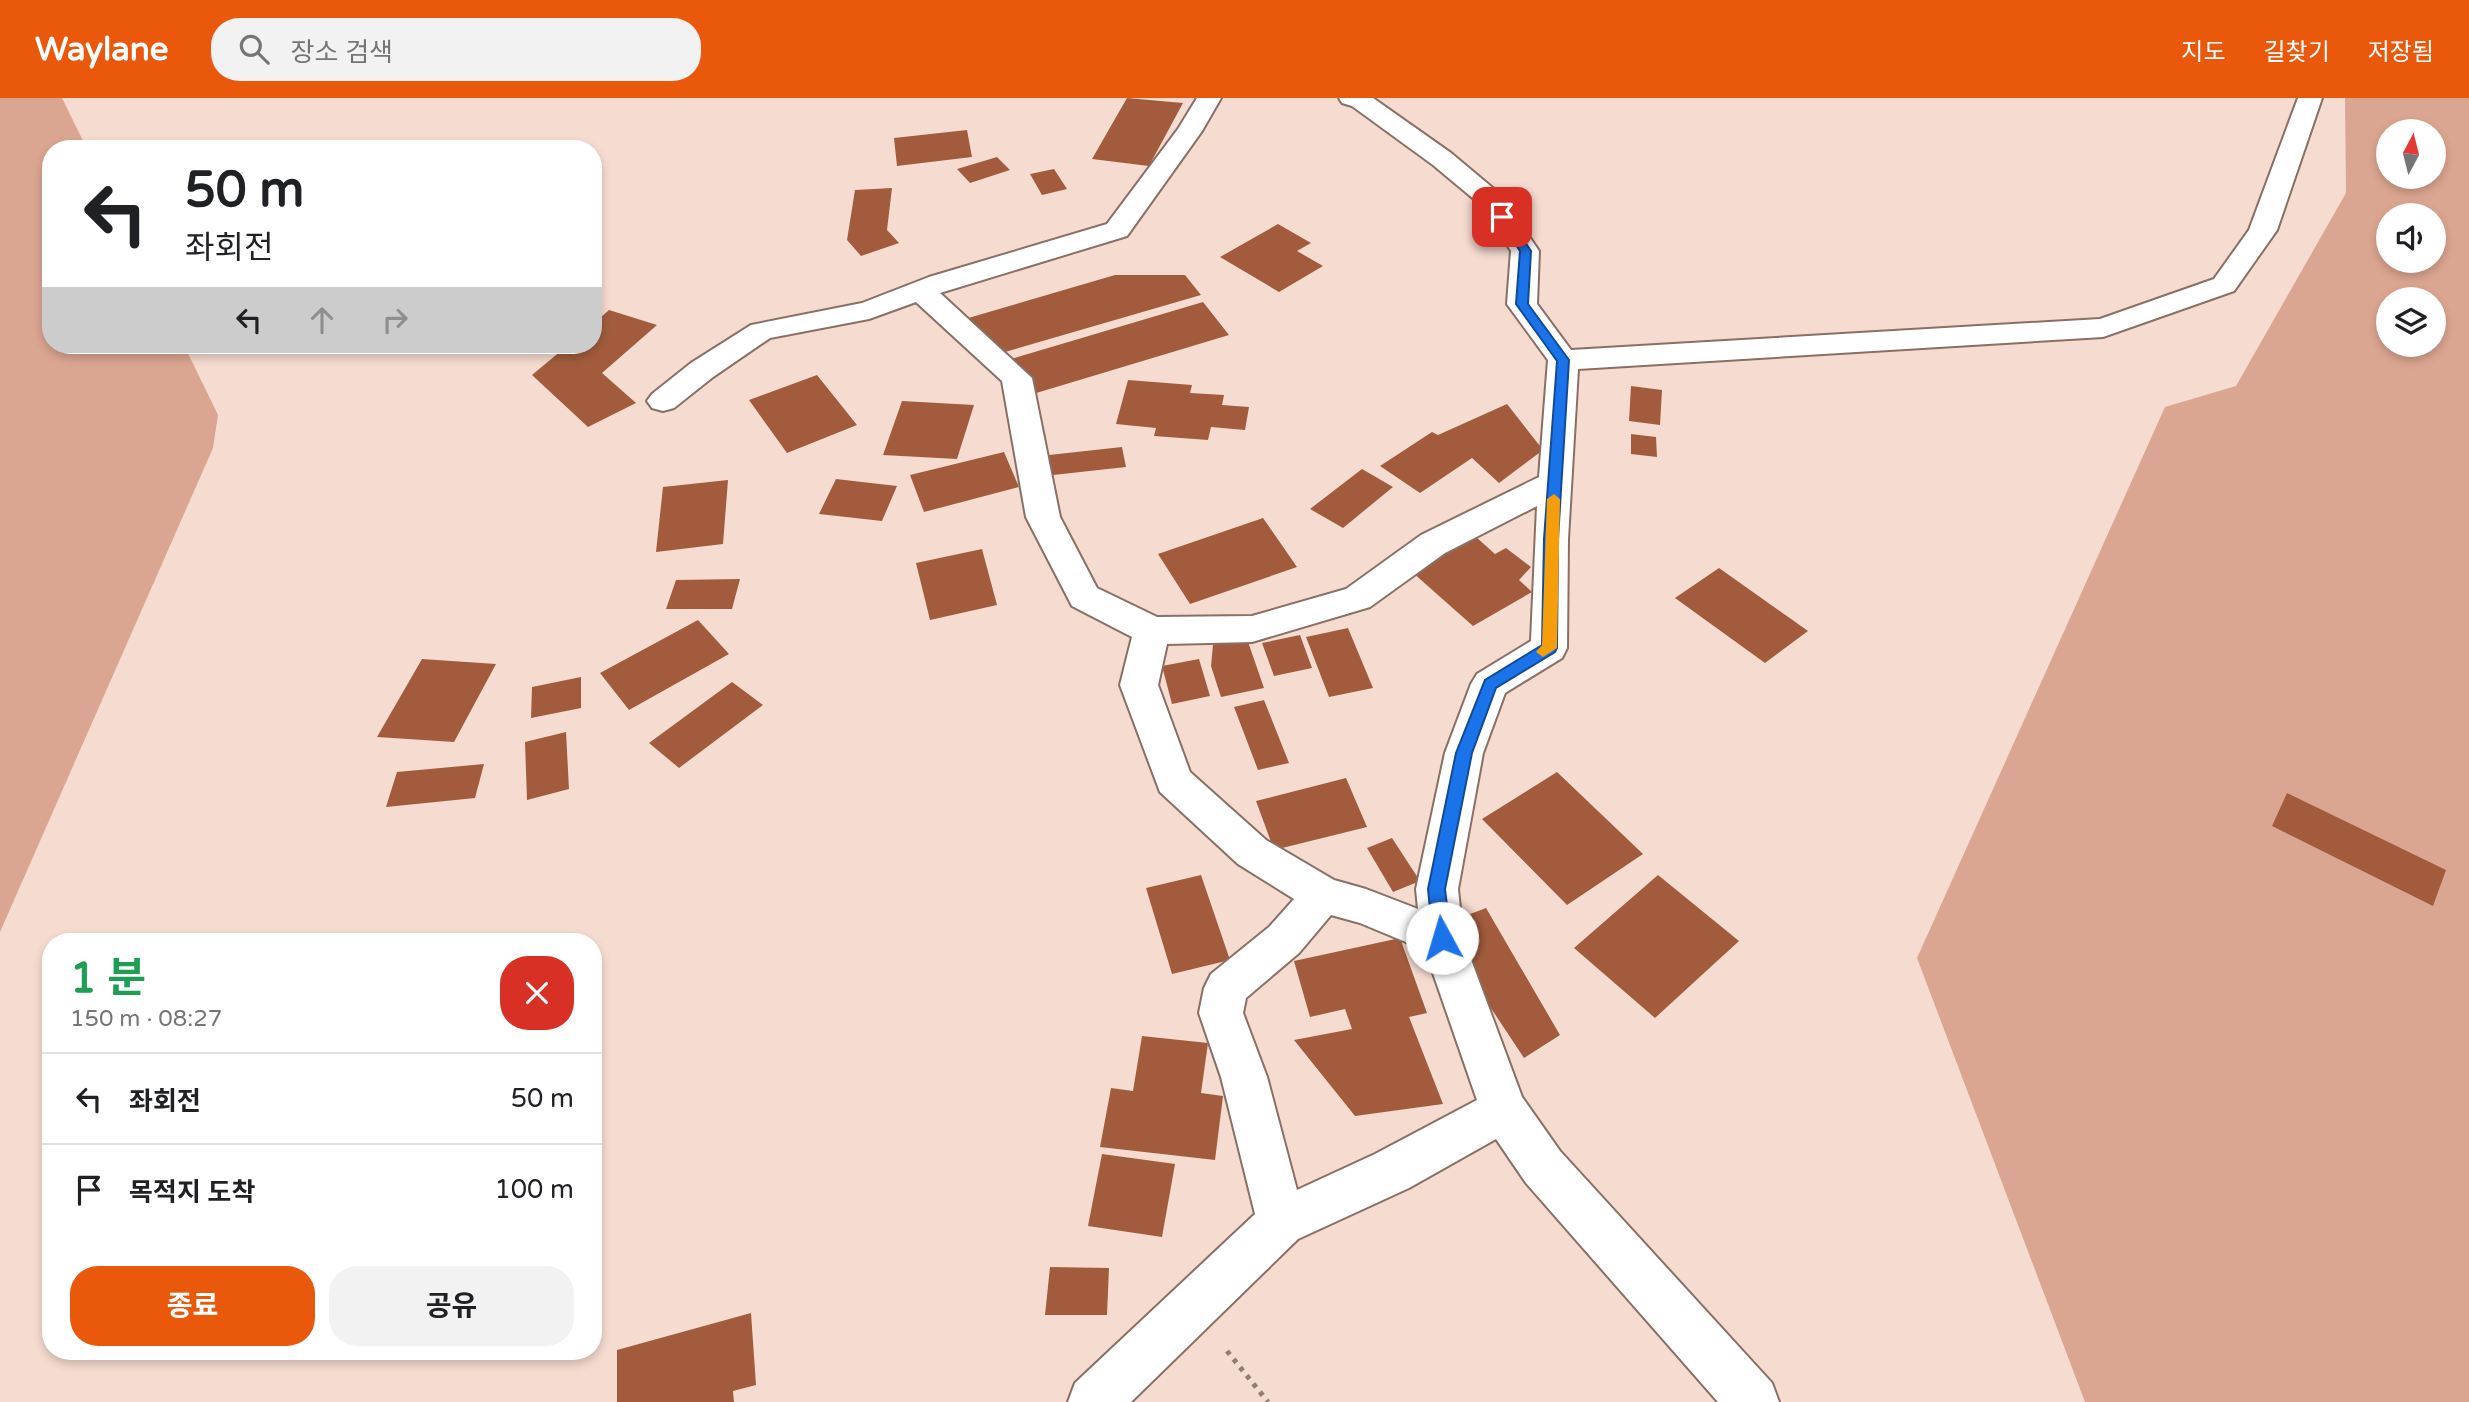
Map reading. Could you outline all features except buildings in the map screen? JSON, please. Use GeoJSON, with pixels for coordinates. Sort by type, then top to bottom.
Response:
{"type":"FeatureCollection","features":[{"type":"Feature","properties":{"kind":"street"},"geometry":{"type":"LineString","coordinates":[[663,401],[702,370],[761,331],[869,310],[920,290],[1117,230],[1189,131],[1209,98]]}},
{"type":"Feature","properties":{"kind":"street"},"geometry":{"type":"LineString","coordinates":[[1351,98],[1360,100],[1442,159],[1491,200],[1525,251],[1522,304],[1563,360],[1551,539],[1549,648],[1490,684],[1464,753],[1437,889],[1442,938],[1504,1110],[1543,1167],[1753,1402]]}},
{"type":"Feature","properties":{"kind":"street"},"geometry":{"type":"LineString","coordinates":[[1563,360],[1908,341],[2103,328],[2115,324],[2224,285],[2263,230],[2310,98]]}},
{"type":"Feature","properties":{"kind":"street"},"geometry":{"type":"LineString","coordinates":[[920,290],[1017,377],[1043,517],[1084,597],[1152,631],[1252,629],[1358,598],[1433,544],[1555,483]]}},
{"type":"Feature","properties":{"kind":"street"},"geometry":{"type":"LineString","coordinates":[[1152,631],[1139,685],[1174,781],[1252,852],[1323,895],[1366,907],[1442,938]]}},
{"type":"Feature","properties":{"kind":"street"},"geometry":{"type":"LineString","coordinates":[[1281,1222],[1244,1077],[1221,1013],[1226,988],[1284,940],[1323,895]]}},
{"type":"Feature","properties":{"kind":"street"},"geometry":{"type":"LineString","coordinates":[[1094,1402],[1281,1222],[1392,1171],[1504,1110]]}},
{"type":"Feature","properties":{"kind":"path"},"geometry":{"type":"LineString","coordinates":[[1193,1307],[1268,1402]]}},
{"type":"Feature","properties":{"kind":"shaded area"},"geometry":{"type":"Polygon","coordinates":[[[0,98],[62,98],[83,140],[42,140],[42,354],[188,354],[218,415],[213,448],[0,932],[0,98]]]}},
{"type":"Feature","properties":{"kind":"shaded area"},"geometry":{"type":"Polygon","coordinates":[[[2345,98],[2469,98],[2469,1402],[2085,1402],[1917,958],[2165,407],[2236,386],[2346,193],[2345,98]]]}},
{"type":"Feature","properties":{"kind":"slow traffic"},"geometry":{"type":"LineString","coordinates":[[1543,652],[1549,648],[1554,499]]}},
{"type":"Feature","properties":{"kind":"route"},"geometry":{"type":"LineString","coordinates":[[1442,938],[1437,889],[1464,753],[1490,684],[1549,648],[1551,539],[1563,360],[1522,304],[1525,251],[1502,217]]}}]}
